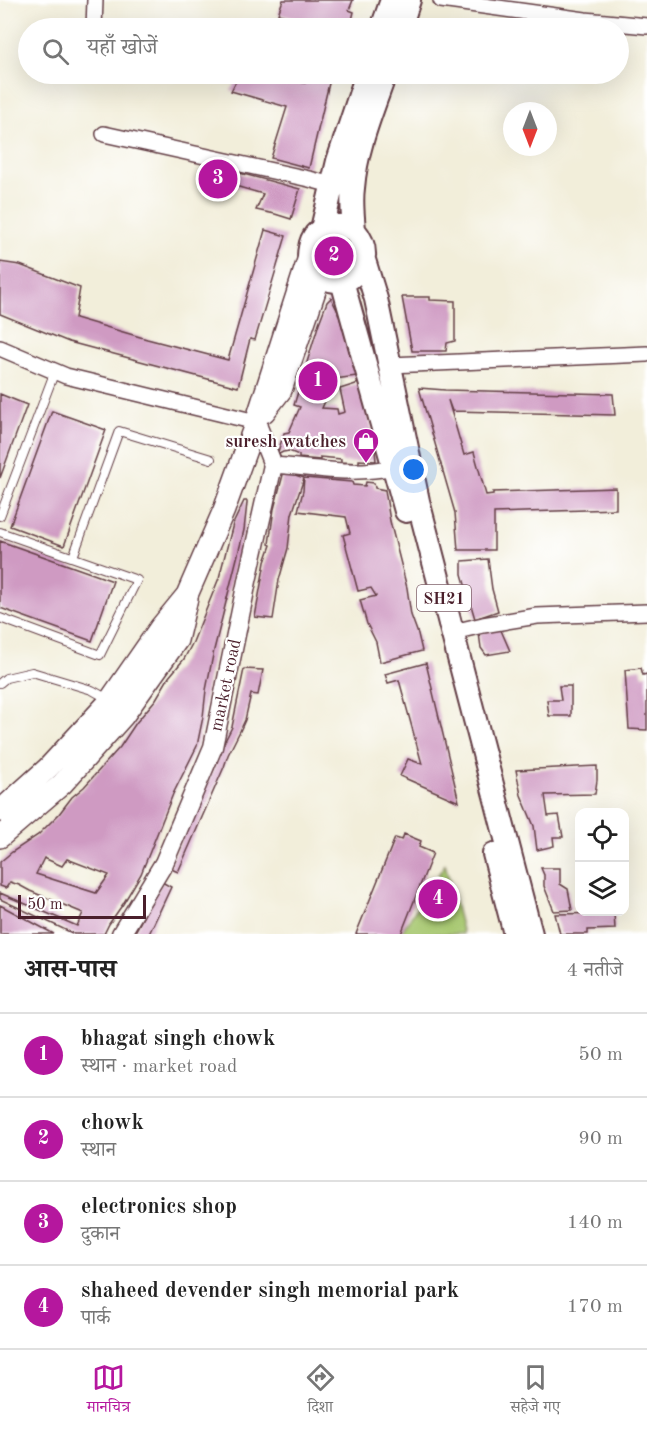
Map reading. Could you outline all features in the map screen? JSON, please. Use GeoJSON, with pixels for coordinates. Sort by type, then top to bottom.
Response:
{"type":"FeatureCollection","features":[{"type":"Feature","properties":{"kind":"main road"},"geometry":{"type":"LineString","coordinates":[[386,18],[392,0]]}},
{"type":"Feature","properties":{"kind":"main road"},"geometry":{"type":"LineString","coordinates":[[403,18],[409,0]]}},
{"type":"Feature","properties":{"kind":"main road"},"geometry":{"type":"LineString","coordinates":[[322,229],[332,185],[364,84]]}},
{"type":"Feature","properties":{"kind":"main road","name":"SH21"},"geometry":{"type":"LineString","coordinates":[[382,84],[356,164],[352,190],[354,230],[365,249],[364,260],[376,299],[418,501],[531,934]]}},
{"type":"Feature","properties":{"kind":"main road"},"geometry":{"type":"LineString","coordinates":[[354,230],[333,225],[322,229],[314,236],[310,246],[324,271],[352,277],[360,270],[364,260]]}},
{"type":"Feature","properties":{"kind":"main road"},"geometry":{"type":"LineString","coordinates":[[0,837],[63,784],[123,716],[177,640],[188,595],[224,510],[256,422],[281,390],[324,271]]}},
{"type":"Feature","properties":{"kind":"main road","name":"SH21"},"geometry":{"type":"LineString","coordinates":[[324,271],[394,467],[515,934]]}},
{"type":"Feature","properties":{"kind":"main road"},"geometry":{"type":"LineString","coordinates":[[0,811],[48,768],[110,700],[160,628],[188,595]]}},
{"type":"Feature","properties":{"kind":"street"},"geometry":{"type":"LineString","coordinates":[[94,0],[94,18]]}},
{"type":"Feature","properties":{"kind":"street"},"geometry":{"type":"LineString","coordinates":[[441,0],[571,18]]}},
{"type":"Feature","properties":{"kind":"street"},"geometry":{"type":"LineString","coordinates":[[629,24],[647,26]]}},
{"type":"Feature","properties":{"kind":"street"},"geometry":{"type":"LineString","coordinates":[[104,134],[332,185]]}},
{"type":"Feature","properties":{"kind":"street"},"geometry":{"type":"LineString","coordinates":[[0,348],[66,376],[256,422],[273,465],[352,472],[376,471],[394,467]]}},
{"type":"Feature","properties":{"kind":"street"},"geometry":{"type":"LineString","coordinates":[[390,365],[647,354]]}},
{"type":"Feature","properties":{"kind":"street","name":"market road"},"geometry":{"type":"LineString","coordinates":[[121,934],[164,863],[213,747],[244,592],[273,465]]}},
{"type":"Feature","properties":{"kind":"street"},"geometry":{"type":"LineString","coordinates":[[453,632],[537,616],[647,612]]}},
{"type":"Feature","properties":{"kind":"lane"},"geometry":{"type":"LineString","coordinates":[[0,516],[55,371]]}},
{"type":"Feature","properties":{"kind":"lane"},"geometry":{"type":"LineString","coordinates":[[73,557],[119,431],[211,459]]}},
{"type":"Feature","properties":{"kind":"lane"},"geometry":{"type":"LineString","coordinates":[[0,532],[137,580],[100,655],[0,618]]}},
{"type":"Feature","properties":{"kind":"lane"},"geometry":{"type":"LineString","coordinates":[[0,682],[6,678],[32,672],[92,690],[110,700]]}},
{"type":"Feature","properties":{"kind":"green space"},"geometry":{"type":"Polygon","coordinates":[[[445,864],[463,934],[400,934],[445,864]]]}},
{"type":"Feature","properties":{"kind":"building"},"geometry":{"type":"Polygon","coordinates":[[[283,0],[353,0],[349,10],[354,12],[352,18],[293,18],[278,14],[283,0]]]}},
{"type":"Feature","properties":{"kind":"building"},"geometry":{"type":"Polygon","coordinates":[[[234,84],[329,84],[309,168],[271,158],[287,107],[231,91],[234,84]]]}},
{"type":"Feature","properties":{"kind":"building"},"geometry":{"type":"Polygon","coordinates":[[[228,170],[300,189],[291,219],[256,210],[263,194],[225,183],[228,170]]]}},
{"type":"Feature","properties":{"kind":"building"},"geometry":{"type":"Polygon","coordinates":[[[265,230],[286,236],[255,340],[250,339],[238,387],[69,342],[0,314],[0,262],[20,265],[80,288],[75,318],[228,360],[265,230]]]}},
{"type":"Feature","properties":{"kind":"building"},"geometry":{"type":"Polygon","coordinates":[[[402,297],[430,297],[430,300],[455,301],[455,341],[447,343],[446,351],[412,351],[402,297]]]}},
{"type":"Feature","properties":{"kind":"building"},"geometry":{"type":"Polygon","coordinates":[[[331,298],[338,312],[357,376],[335,379],[322,408],[337,409],[338,414],[345,412],[340,389],[359,383],[374,435],[376,461],[359,460],[359,463],[320,457],[320,460],[299,458],[299,455],[289,451],[277,455],[284,433],[289,432],[300,407],[294,405],[319,323],[327,302],[331,298]]]}},
{"type":"Feature","properties":{"kind":"building"},"geometry":{"type":"Polygon","coordinates":[[[419,388],[613,394],[615,415],[452,411],[448,400],[464,455],[474,452],[486,495],[493,494],[493,492],[616,488],[616,509],[494,513],[494,550],[458,550],[455,513],[419,388]]]}},
{"type":"Feature","properties":{"kind":"building"},"geometry":{"type":"Polygon","coordinates":[[[0,394],[27,405],[0,478],[0,394]]]}},
{"type":"Feature","properties":{"kind":"building"},"geometry":{"type":"Polygon","coordinates":[[[52,411],[106,430],[64,546],[10,526],[52,411]]]}},
{"type":"Feature","properties":{"kind":"building"},"geometry":{"type":"Polygon","coordinates":[[[284,471],[304,478],[292,514],[288,548],[279,580],[273,619],[255,617],[265,562],[271,545],[269,544],[274,509],[284,471]]]}},
{"type":"Feature","properties":{"kind":"building"},"geometry":{"type":"Polygon","coordinates":[[[304,478],[352,482],[353,485],[365,486],[366,482],[374,483],[375,488],[385,490],[411,615],[422,651],[380,662],[376,642],[367,624],[360,600],[376,596],[371,588],[358,591],[343,535],[350,533],[346,517],[298,511],[304,478]]]}},
{"type":"Feature","properties":{"kind":"building"},"geometry":{"type":"Polygon","coordinates":[[[244,501],[247,501],[244,530],[214,650],[197,746],[173,794],[141,874],[123,904],[104,934],[74,934],[0,899],[0,893],[77,926],[83,913],[10,882],[6,888],[0,886],[0,862],[38,835],[84,787],[120,747],[184,659],[219,578],[233,524],[244,501]],[[44,858],[36,874],[96,893],[109,875],[67,859],[62,866],[44,858]]]}},
{"type":"Feature","properties":{"kind":"building"},"geometry":{"type":"Polygon","coordinates":[[[0,541],[113,581],[92,641],[0,608],[0,541]]]}},
{"type":"Feature","properties":{"kind":"building"},"geometry":{"type":"Polygon","coordinates":[[[488,559],[498,611],[475,619],[462,574],[462,561],[488,559]]]}},
{"type":"Feature","properties":{"kind":"building"},"geometry":{"type":"Polygon","coordinates":[[[500,628],[510,651],[486,655],[481,648],[479,633],[500,628]]]}},
{"type":"Feature","properties":{"kind":"building"},"geometry":{"type":"Polygon","coordinates":[[[426,663],[459,802],[400,776],[408,759],[422,764],[399,680],[388,683],[385,674],[426,663]]]}},
{"type":"Feature","properties":{"kind":"building"},"geometry":{"type":"Polygon","coordinates":[[[641,668],[643,675],[647,674],[647,730],[629,729],[625,670],[641,668]]]}},
{"type":"Feature","properties":{"kind":"building"},"geometry":{"type":"Polygon","coordinates":[[[244,669],[263,670],[258,695],[251,694],[245,720],[178,872],[169,868],[232,727],[244,669]]]}},
{"type":"Feature","properties":{"kind":"building"},"geometry":{"type":"Polygon","coordinates":[[[559,686],[571,686],[571,716],[549,716],[547,700],[561,700],[559,686]]]}},
{"type":"Feature","properties":{"kind":"building"},"geometry":{"type":"Polygon","coordinates":[[[597,766],[595,794],[545,795],[548,816],[559,815],[563,837],[553,837],[554,846],[537,850],[534,826],[521,795],[516,770],[597,766]]]}},
{"type":"Feature","properties":{"kind":"building"},"geometry":{"type":"Polygon","coordinates":[[[404,834],[421,841],[419,847],[433,853],[401,934],[356,934],[395,838],[402,840],[404,834]]]}},
{"type":"Feature","properties":{"kind":"building"},"geometry":{"type":"Polygon","coordinates":[[[541,868],[560,868],[560,884],[568,889],[572,910],[554,911],[544,886],[544,875],[541,868]]]}},
{"type":"Feature","properties":{"kind":"building"},"geometry":{"type":"Polygon","coordinates":[[[162,882],[171,887],[149,934],[134,934],[162,882]]]}},
{"type":"Feature","properties":{"kind":"building"},"geometry":{"type":"Polygon","coordinates":[[[0,905],[54,934],[0,934],[0,905]]]}},
{"type":"Feature","properties":{"kind":"building"},"geometry":{"type":"Polygon","coordinates":[[[555,914],[614,916],[615,929],[588,930],[588,934],[560,934],[555,914]]]}},
{"type":"Feature","properties":{"kind":"place","name":"electronics shop"},"geometry":{"type":"Point","coordinates":[218,179]}},
{"type":"Feature","properties":{"kind":"place","name":"chowk"},"geometry":{"type":"Point","coordinates":[334,256]}},
{"type":"Feature","properties":{"kind":"place","name":"bhagat singh chowk"},"geometry":{"type":"Point","coordinates":[318,381]}},
{"type":"Feature","properties":{"kind":"place","name":"suresh watches"},"geometry":{"type":"Point","coordinates":[366,464]}},
{"type":"Feature","properties":{"kind":"place","name":"shaheed devender singh memorial park"},"geometry":{"type":"Point","coordinates":[438,899]}}]}
